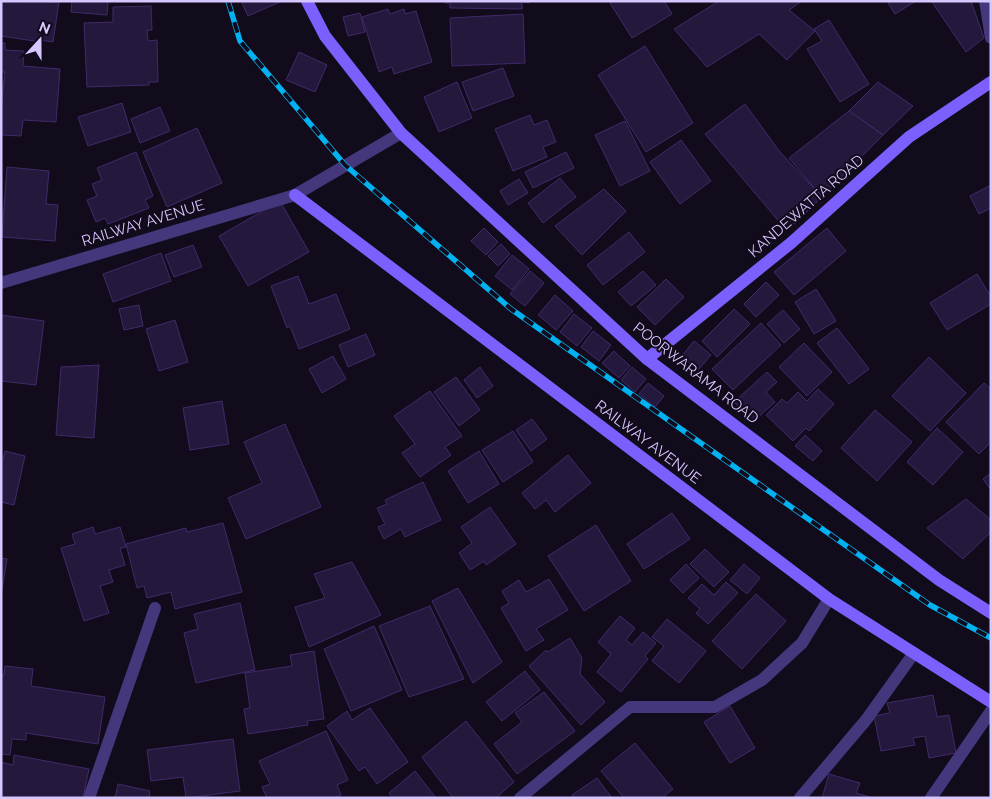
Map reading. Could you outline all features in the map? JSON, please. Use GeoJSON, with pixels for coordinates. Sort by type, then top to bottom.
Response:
{"type":"FeatureCollection","features":[{"type":"Feature","properties":{"kind":"street","name":"POORWARAMA ROAD"},"geometry":{"type":"LineString","coordinates":[[307,1],[325,36],[401,133],[647,359],[939,580],[991,613]]}},
{"type":"Feature","properties":{"kind":"street"},"geometry":{"type":"LineString","coordinates":[[985,1],[991,38]]}},
{"type":"Feature","properties":{"kind":"street","name":"KANDEWATTA ROAD"},"geometry":{"type":"LineString","coordinates":[[647,359],[791,243],[909,137],[991,82]]}},
{"type":"Feature","properties":{"kind":"street","name":"RAILWAY AVENUE"},"geometry":{"type":"LineString","coordinates":[[1,283],[295,195],[401,133]]}},
{"type":"Feature","properties":{"kind":"street","name":"RAILWAY AVENUE"},"geometry":{"type":"LineString","coordinates":[[295,195],[829,599],[991,702]]}},
{"type":"Feature","properties":{"kind":"street"},"geometry":{"type":"LineString","coordinates":[[520,798],[630,707],[715,707],[762,680],[802,643],[829,599]]}},
{"type":"Feature","properties":{"kind":"street"},"geometry":{"type":"LineString","coordinates":[[89,798],[155,608]]}},
{"type":"Feature","properties":{"kind":"street"},"geometry":{"type":"LineString","coordinates":[[800,798],[866,720],[914,653]]}},
{"type":"Feature","properties":{"kind":"street"},"geometry":{"type":"LineString","coordinates":[[931,798],[991,711]]}},
{"type":"Feature","properties":{"kind":"building"},"geometry":{"type":"Polygon","coordinates":[[[1,1],[59,2],[53,42],[1,36],[1,1]]]}},
{"type":"Feature","properties":{"kind":"building"},"geometry":{"type":"Polygon","coordinates":[[[72,1],[108,1],[107,15],[71,12],[72,1]]]}},
{"type":"Feature","properties":{"kind":"building"},"geometry":{"type":"Polygon","coordinates":[[[241,1],[282,1],[248,16],[241,1]]]}},
{"type":"Feature","properties":{"kind":"building"},"geometry":{"type":"Polygon","coordinates":[[[445,1],[529,1],[529,3],[522,2],[522,9],[450,8],[450,3],[445,3],[445,1]]]}},
{"type":"Feature","properties":{"kind":"building"},"geometry":{"type":"Polygon","coordinates":[[[614,1],[664,1],[672,14],[632,38],[610,3],[614,1]]]}},
{"type":"Feature","properties":{"kind":"building"},"geometry":{"type":"Polygon","coordinates":[[[719,1],[802,1],[789,10],[815,31],[787,60],[759,34],[707,67],[674,29],[719,1]]]}},
{"type":"Feature","properties":{"kind":"building"},"geometry":{"type":"Polygon","coordinates":[[[887,1],[916,1],[895,14],[887,1]]]}},
{"type":"Feature","properties":{"kind":"building"},"geometry":{"type":"Polygon","coordinates":[[[933,1],[971,1],[984,38],[966,52],[933,1]]]}},
{"type":"Feature","properties":{"kind":"building"},"geometry":{"type":"Polygon","coordinates":[[[151,6],[152,30],[147,30],[148,41],[157,40],[158,82],[149,82],[149,85],[87,87],[84,23],[113,22],[113,7],[151,6]]]}},
{"type":"Feature","properties":{"kind":"building"},"geometry":{"type":"Polygon","coordinates":[[[388,9],[390,14],[404,9],[405,14],[416,11],[432,62],[394,74],[392,67],[379,72],[362,17],[388,9]]]}},
{"type":"Feature","properties":{"kind":"building"},"geometry":{"type":"Polygon","coordinates":[[[360,13],[365,32],[348,36],[343,17],[360,13]]]}},
{"type":"Feature","properties":{"kind":"building"},"geometry":{"type":"Polygon","coordinates":[[[523,14],[525,63],[452,66],[450,18],[523,14]]]}},
{"type":"Feature","properties":{"kind":"building"},"geometry":{"type":"Polygon","coordinates":[[[829,20],[869,84],[840,102],[807,49],[822,41],[814,29],[829,20]]]}},
{"type":"Feature","properties":{"kind":"building"},"geometry":{"type":"Polygon","coordinates":[[[1,43],[5,43],[5,50],[24,51],[23,66],[60,69],[56,122],[23,120],[21,136],[1,135],[1,109],[5,72],[1,72],[1,43]]]}},
{"type":"Feature","properties":{"kind":"building"},"geometry":{"type":"Polygon","coordinates":[[[645,46],[693,123],[646,152],[598,75],[645,46]]]}},
{"type":"Feature","properties":{"kind":"building"},"geometry":{"type":"Polygon","coordinates":[[[299,52],[327,65],[315,92],[286,80],[299,52]]]}},
{"type":"Feature","properties":{"kind":"building"},"geometry":{"type":"Polygon","coordinates":[[[503,68],[514,96],[473,111],[462,82],[503,68]]]}},
{"type":"Feature","properties":{"kind":"building"},"geometry":{"type":"Polygon","coordinates":[[[457,82],[472,118],[439,132],[424,97],[457,82]]]}},
{"type":"Feature","properties":{"kind":"building"},"geometry":{"type":"Polygon","coordinates":[[[878,82],[913,106],[883,135],[849,111],[878,82]]]}},
{"type":"Feature","properties":{"kind":"building"},"geometry":{"type":"Polygon","coordinates":[[[122,103],[131,132],[88,146],[78,117],[122,103]]]}},
{"type":"Feature","properties":{"kind":"building"},"geometry":{"type":"Polygon","coordinates":[[[745,104],[780,152],[822,197],[787,231],[705,134],[745,104]]]}},
{"type":"Feature","properties":{"kind":"building"},"geometry":{"type":"Polygon","coordinates":[[[160,107],[170,131],[140,143],[131,119],[160,107]]]}},
{"type":"Feature","properties":{"kind":"building"},"geometry":{"type":"Polygon","coordinates":[[[849,111],[883,135],[822,197],[789,158],[849,111]]]}},
{"type":"Feature","properties":{"kind":"building"},"geometry":{"type":"Polygon","coordinates":[[[530,115],[534,125],[547,120],[556,142],[543,147],[547,157],[513,171],[495,129],[530,115]]]}},
{"type":"Feature","properties":{"kind":"building"},"geometry":{"type":"Polygon","coordinates":[[[625,121],[650,171],[620,186],[595,135],[625,121]]]}},
{"type":"Feature","properties":{"kind":"building"},"geometry":{"type":"Polygon","coordinates":[[[197,128],[222,183],[167,207],[143,152],[197,128]]]}},
{"type":"Feature","properties":{"kind":"building"},"geometry":{"type":"Polygon","coordinates":[[[681,140],[711,181],[680,204],[650,162],[681,140]]]}},
{"type":"Feature","properties":{"kind":"building"},"geometry":{"type":"Polygon","coordinates":[[[136,152],[153,196],[145,200],[149,208],[108,224],[105,218],[96,222],[87,200],[97,196],[92,184],[102,180],[97,168],[136,152]]]}},
{"type":"Feature","properties":{"kind":"building"},"geometry":{"type":"Polygon","coordinates":[[[566,152],[574,168],[533,188],[525,172],[566,152]]]}},
{"type":"Feature","properties":{"kind":"building"},"geometry":{"type":"Polygon","coordinates":[[[7,167],[49,171],[46,204],[58,205],[55,241],[2,237],[7,167]]]}},
{"type":"Feature","properties":{"kind":"building"},"geometry":{"type":"Polygon","coordinates":[[[560,178],[576,197],[543,223],[528,203],[560,178]]]}},
{"type":"Feature","properties":{"kind":"building"},"geometry":{"type":"Polygon","coordinates":[[[519,179],[528,193],[508,205],[500,191],[519,179]]]}},
{"type":"Feature","properties":{"kind":"building"},"geometry":{"type":"Polygon","coordinates":[[[991,185],[991,208],[979,214],[970,196],[991,185]]]}},
{"type":"Feature","properties":{"kind":"building"},"geometry":{"type":"Polygon","coordinates":[[[604,189],[626,211],[582,255],[555,226],[604,189]]]}},
{"type":"Feature","properties":{"kind":"building"},"geometry":{"type":"Polygon","coordinates":[[[280,201],[309,252],[248,286],[219,236],[280,201]]]}},
{"type":"Feature","properties":{"kind":"building"},"geometry":{"type":"Polygon","coordinates":[[[484,228],[498,242],[486,255],[471,241],[484,228]]]}},
{"type":"Feature","properties":{"kind":"building"},"geometry":{"type":"Polygon","coordinates":[[[827,228],[846,251],[794,295],[774,272],[827,228]]]}},
{"type":"Feature","properties":{"kind":"building"},"geometry":{"type":"Polygon","coordinates":[[[629,232],[645,252],[603,285],[587,265],[629,232]]]}},
{"type":"Feature","properties":{"kind":"building"},"geometry":{"type":"Polygon","coordinates":[[[501,244],[510,254],[498,266],[488,256],[501,244]]]}},
{"type":"Feature","properties":{"kind":"building"},"geometry":{"type":"Polygon","coordinates":[[[193,245],[202,267],[174,277],[165,255],[193,245]]]}},
{"type":"Feature","properties":{"kind":"building"},"geometry":{"type":"Polygon","coordinates":[[[161,253],[171,281],[113,302],[103,274],[161,253]]]}},
{"type":"Feature","properties":{"kind":"building"},"geometry":{"type":"Polygon","coordinates":[[[512,255],[529,269],[512,290],[495,276],[512,255]]]}},
{"type":"Feature","properties":{"kind":"building"},"geometry":{"type":"Polygon","coordinates":[[[530,271],[544,283],[525,306],[510,294],[530,271]]]}},
{"type":"Feature","properties":{"kind":"building"},"geometry":{"type":"Polygon","coordinates":[[[643,271],[656,285],[631,306],[618,292],[643,271]]]}},
{"type":"Feature","properties":{"kind":"building"},"geometry":{"type":"Polygon","coordinates":[[[977,274],[991,297],[991,304],[947,330],[930,303],[977,274]]]}},
{"type":"Feature","properties":{"kind":"building"},"geometry":{"type":"Polygon","coordinates":[[[298,276],[309,304],[336,294],[350,329],[299,349],[290,326],[287,328],[271,286],[298,276]]]}},
{"type":"Feature","properties":{"kind":"building"},"geometry":{"type":"Polygon","coordinates":[[[666,279],[684,297],[655,325],[637,307],[666,279]]]}},
{"type":"Feature","properties":{"kind":"building"},"geometry":{"type":"Polygon","coordinates":[[[766,282],[779,295],[756,317],[744,304],[766,282]]]}},
{"type":"Feature","properties":{"kind":"building"},"geometry":{"type":"Polygon","coordinates":[[[816,289],[836,321],[814,334],[795,302],[816,289]]]}},
{"type":"Feature","properties":{"kind":"building"},"geometry":{"type":"Polygon","coordinates":[[[555,295],[573,311],[556,330],[538,315],[555,295]]]}},
{"type":"Feature","properties":{"kind":"building"},"geometry":{"type":"Polygon","coordinates":[[[139,305],[143,326],[124,330],[119,309],[139,305]]]}},
{"type":"Feature","properties":{"kind":"building"},"geometry":{"type":"Polygon","coordinates":[[[734,309],[750,324],[717,357],[702,341],[734,309]]]}},
{"type":"Feature","properties":{"kind":"building"},"geometry":{"type":"Polygon","coordinates":[[[783,310],[800,329],[784,343],[767,324],[783,310]]]}},
{"type":"Feature","properties":{"kind":"building"},"geometry":{"type":"Polygon","coordinates":[[[574,314],[592,328],[577,346],[560,332],[574,314]]]}},
{"type":"Feature","properties":{"kind":"building"},"geometry":{"type":"Polygon","coordinates":[[[1,315],[44,321],[36,385],[1,381],[1,315]]]}},
{"type":"Feature","properties":{"kind":"building"},"geometry":{"type":"Polygon","coordinates":[[[175,320],[188,362],[159,371],[146,329],[175,320]]]}},
{"type":"Feature","properties":{"kind":"building"},"geometry":{"type":"Polygon","coordinates":[[[761,323],[781,345],[733,390],[712,369],[761,323]]]}},
{"type":"Feature","properties":{"kind":"building"},"geometry":{"type":"Polygon","coordinates":[[[837,328],[869,369],[849,384],[817,343],[837,328]]]}},
{"type":"Feature","properties":{"kind":"building"},"geometry":{"type":"Polygon","coordinates":[[[593,331],[611,345],[599,361],[581,347],[593,331]]]}},
{"type":"Feature","properties":{"kind":"building"},"geometry":{"type":"Polygon","coordinates":[[[366,334],[375,355],[348,367],[339,345],[366,334]]]}},
{"type":"Feature","properties":{"kind":"building"},"geometry":{"type":"Polygon","coordinates":[[[694,341],[711,355],[698,370],[681,357],[694,341]]]}},
{"type":"Feature","properties":{"kind":"building"},"geometry":{"type":"Polygon","coordinates":[[[804,343],[832,372],[807,396],[779,367],[804,343]]]}},
{"type":"Feature","properties":{"kind":"building"},"geometry":{"type":"Polygon","coordinates":[[[614,351],[630,366],[619,378],[602,363],[614,351]]]}},
{"type":"Feature","properties":{"kind":"building"},"geometry":{"type":"Polygon","coordinates":[[[333,356],[346,379],[322,393],[309,369],[333,356]]]}},
{"type":"Feature","properties":{"kind":"building"},"geometry":{"type":"Polygon","coordinates":[[[929,357],[966,393],[930,431],[892,396],[929,357]]]}},
{"type":"Feature","properties":{"kind":"building"},"geometry":{"type":"Polygon","coordinates":[[[99,365],[94,438],[56,435],[61,367],[99,365]]]}},
{"type":"Feature","properties":{"kind":"building"},"geometry":{"type":"Polygon","coordinates":[[[480,367],[493,386],[477,398],[464,380],[480,367]]]}},
{"type":"Feature","properties":{"kind":"building"},"geometry":{"type":"Polygon","coordinates":[[[632,367],[646,379],[635,392],[621,380],[632,367]]]}},
{"type":"Feature","properties":{"kind":"building"},"geometry":{"type":"Polygon","coordinates":[[[767,372],[777,382],[766,392],[775,402],[753,422],[734,402],[767,372]]]}},
{"type":"Feature","properties":{"kind":"building"},"geometry":{"type":"Polygon","coordinates":[[[456,377],[480,410],[459,426],[434,392],[456,377]]]}},
{"type":"Feature","properties":{"kind":"building"},"geometry":{"type":"Polygon","coordinates":[[[648,383],[664,396],[655,407],[639,394],[648,383]]]}},
{"type":"Feature","properties":{"kind":"building"},"geometry":{"type":"Polygon","coordinates":[[[984,383],[991,389],[991,442],[979,454],[946,422],[984,383]]]}},
{"type":"Feature","properties":{"kind":"building"},"geometry":{"type":"Polygon","coordinates":[[[818,389],[834,404],[809,431],[806,428],[793,441],[766,415],[782,399],[787,403],[798,392],[807,401],[818,389]]]}},
{"type":"Feature","properties":{"kind":"building"},"geometry":{"type":"Polygon","coordinates":[[[430,391],[462,436],[445,447],[451,455],[420,477],[402,453],[415,444],[394,416],[430,391]]]}},
{"type":"Feature","properties":{"kind":"building"},"geometry":{"type":"Polygon","coordinates":[[[222,401],[229,444],[190,450],[183,408],[222,401]]]}},
{"type":"Feature","properties":{"kind":"building"},"geometry":{"type":"Polygon","coordinates":[[[875,410],[912,442],[877,481],[841,448],[875,410]]]}},
{"type":"Feature","properties":{"kind":"building"},"geometry":{"type":"Polygon","coordinates":[[[532,419],[547,439],[531,451],[516,430],[532,419]]]}},
{"type":"Feature","properties":{"kind":"building"},"geometry":{"type":"Polygon","coordinates":[[[285,424],[321,507],[246,539],[228,498],[262,483],[244,442],[285,424]]]}},
{"type":"Feature","properties":{"kind":"building"},"geometry":{"type":"Polygon","coordinates":[[[937,428],[963,452],[933,485],[907,462],[937,428]]]}},
{"type":"Feature","properties":{"kind":"building"},"geometry":{"type":"Polygon","coordinates":[[[513,431],[533,462],[503,482],[482,450],[513,431]]]}},
{"type":"Feature","properties":{"kind":"building"},"geometry":{"type":"Polygon","coordinates":[[[805,435],[822,451],[813,461],[795,446],[805,435]]]}},
{"type":"Feature","properties":{"kind":"building"},"geometry":{"type":"Polygon","coordinates":[[[5,451],[25,456],[14,505],[1,502],[1,458],[3,459],[5,451]]]}},
{"type":"Feature","properties":{"kind":"building"},"geometry":{"type":"Polygon","coordinates":[[[479,451],[499,484],[468,503],[448,471],[479,451]]]}},
{"type":"Feature","properties":{"kind":"building"},"geometry":{"type":"Polygon","coordinates":[[[568,455],[591,483],[555,512],[546,500],[535,509],[522,493],[568,455]]]}},
{"type":"Feature","properties":{"kind":"building"},"geometry":{"type":"Polygon","coordinates":[[[991,473],[991,490],[983,479],[991,473]]]}},
{"type":"Feature","properties":{"kind":"building"},"geometry":{"type":"Polygon","coordinates":[[[423,482],[441,520],[405,537],[401,529],[384,539],[378,527],[385,524],[377,508],[387,504],[385,500],[423,482]]]}},
{"type":"Feature","properties":{"kind":"building"},"geometry":{"type":"Polygon","coordinates":[[[966,499],[991,520],[991,532],[963,559],[927,528],[966,499]]]}},
{"type":"Feature","properties":{"kind":"building"},"geometry":{"type":"Polygon","coordinates":[[[490,507],[516,544],[486,565],[484,561],[470,570],[459,553],[472,543],[461,527],[490,507]]]}},
{"type":"Feature","properties":{"kind":"building"},"geometry":{"type":"Polygon","coordinates":[[[672,513],[690,539],[644,569],[627,544],[672,513]]]}},
{"type":"Feature","properties":{"kind":"building"},"geometry":{"type":"Polygon","coordinates":[[[223,523],[242,592],[175,609],[171,592],[147,598],[144,586],[137,588],[126,544],[186,528],[187,532],[223,523]]]}},
{"type":"Feature","properties":{"kind":"building"},"geometry":{"type":"Polygon","coordinates":[[[596,525],[631,581],[584,611],[548,556],[596,525]]]}},
{"type":"Feature","properties":{"kind":"building"},"geometry":{"type":"Polygon","coordinates":[[[93,527],[95,534],[120,527],[126,547],[120,548],[125,565],[109,570],[113,582],[100,586],[109,613],[84,621],[61,548],[75,544],[72,534],[93,527]]]}},
{"type":"Feature","properties":{"kind":"building"},"geometry":{"type":"Polygon","coordinates":[[[705,549],[729,572],[714,587],[690,564],[705,549]]]}},
{"type":"Feature","properties":{"kind":"building"},"geometry":{"type":"Polygon","coordinates":[[[1,558],[7,559],[1,596],[1,558]]]}},
{"type":"Feature","properties":{"kind":"building"},"geometry":{"type":"Polygon","coordinates":[[[352,562],[381,615],[309,647],[295,607],[325,598],[314,574],[352,562]]]}},
{"type":"Feature","properties":{"kind":"building"},"geometry":{"type":"Polygon","coordinates":[[[686,564],[699,578],[683,593],[670,580],[686,564]]]}},
{"type":"Feature","properties":{"kind":"building"},"geometry":{"type":"Polygon","coordinates":[[[744,564],[760,578],[747,594],[730,580],[744,564]]]}},
{"type":"Feature","properties":{"kind":"building"},"geometry":{"type":"Polygon","coordinates":[[[549,579],[568,610],[536,629],[544,640],[526,651],[501,608],[509,603],[502,591],[519,580],[526,592],[549,579]]]}},
{"type":"Feature","properties":{"kind":"building"},"geometry":{"type":"Polygon","coordinates":[[[726,582],[738,593],[708,624],[696,613],[700,609],[688,598],[702,584],[714,595],[726,582]]]}},
{"type":"Feature","properties":{"kind":"building"},"geometry":{"type":"Polygon","coordinates":[[[458,588],[502,662],[473,683],[432,601],[458,588]]]}},
{"type":"Feature","properties":{"kind":"building"},"geometry":{"type":"Polygon","coordinates":[[[756,594],[786,621],[742,669],[712,641],[756,594]]]}},
{"type":"Feature","properties":{"kind":"building"},"geometry":{"type":"Polygon","coordinates":[[[240,603],[255,670],[196,683],[184,633],[198,629],[194,614],[240,603]]]}},
{"type":"Feature","properties":{"kind":"building"},"geometry":{"type":"Polygon","coordinates":[[[430,606],[464,679],[409,697],[379,626],[430,606]]]}},
{"type":"Feature","properties":{"kind":"building"},"geometry":{"type":"Polygon","coordinates":[[[620,616],[635,628],[626,640],[632,645],[643,632],[656,643],[645,656],[648,659],[621,692],[597,672],[611,654],[598,642],[620,616]]]}},
{"type":"Feature","properties":{"kind":"building"},"geometry":{"type":"Polygon","coordinates":[[[667,619],[706,651],[679,683],[652,661],[664,646],[652,637],[667,619]]]}},
{"type":"Feature","properties":{"kind":"building"},"geometry":{"type":"Polygon","coordinates":[[[374,626],[402,690],[351,711],[324,649],[374,626]]]}},
{"type":"Feature","properties":{"kind":"building"},"geometry":{"type":"Polygon","coordinates":[[[570,638],[582,658],[580,674],[605,702],[581,725],[529,666],[546,650],[548,652],[570,638]]]}},
{"type":"Feature","properties":{"kind":"building"},"geometry":{"type":"Polygon","coordinates":[[[314,651],[324,719],[307,721],[308,725],[248,734],[244,709],[250,708],[245,673],[292,666],[290,655],[314,651]]]}},
{"type":"Feature","properties":{"kind":"building"},"geometry":{"type":"Polygon","coordinates":[[[5,666],[33,669],[31,686],[105,697],[98,744],[26,733],[26,740],[12,739],[10,755],[1,754],[1,675],[4,675],[5,666]]]}},
{"type":"Feature","properties":{"kind":"building"},"geometry":{"type":"Polygon","coordinates":[[[525,671],[540,690],[502,721],[486,702],[525,671]]]}},
{"type":"Feature","properties":{"kind":"building"},"geometry":{"type":"Polygon","coordinates":[[[544,692],[575,731],[517,774],[494,744],[522,722],[515,713],[544,692]]]}},
{"type":"Feature","properties":{"kind":"building"},"geometry":{"type":"Polygon","coordinates":[[[933,695],[937,717],[949,715],[956,753],[929,758],[925,736],[913,738],[915,745],[881,751],[874,716],[890,713],[887,703],[933,695]]]}},
{"type":"Feature","properties":{"kind":"building"},"geometry":{"type":"Polygon","coordinates":[[[730,706],[755,748],[730,763],[704,722],[730,706]]]}},
{"type":"Feature","properties":{"kind":"building"},"geometry":{"type":"Polygon","coordinates":[[[370,708],[408,762],[377,784],[365,767],[359,771],[327,726],[347,711],[352,720],[370,708]]]}},
{"type":"Feature","properties":{"kind":"building"},"geometry":{"type":"Polygon","coordinates":[[[466,721],[514,782],[496,798],[453,798],[422,757],[466,721]]]}},
{"type":"Feature","properties":{"kind":"building"},"geometry":{"type":"Polygon","coordinates":[[[326,731],[348,780],[337,785],[341,795],[336,798],[267,798],[262,787],[270,784],[259,761],[326,731]]]}},
{"type":"Feature","properties":{"kind":"building"},"geometry":{"type":"Polygon","coordinates":[[[233,739],[240,791],[186,798],[183,777],[151,781],[147,750],[233,739]]]}},
{"type":"Feature","properties":{"kind":"building"},"geometry":{"type":"Polygon","coordinates":[[[635,743],[673,789],[662,798],[624,798],[601,771],[635,743]]]}},
{"type":"Feature","properties":{"kind":"building"},"geometry":{"type":"Polygon","coordinates":[[[14,755],[89,769],[83,798],[1,798],[1,762],[13,765],[14,755]]]}},
{"type":"Feature","properties":{"kind":"building"},"geometry":{"type":"Polygon","coordinates":[[[415,771],[436,798],[393,798],[389,793],[415,771]]]}},
{"type":"Feature","properties":{"kind":"building"},"geometry":{"type":"Polygon","coordinates":[[[829,774],[860,783],[856,793],[873,798],[822,798],[829,774]]]}},
{"type":"Feature","properties":{"kind":"building"},"geometry":{"type":"Polygon","coordinates":[[[597,778],[612,798],[573,798],[572,795],[597,778]]]}},
{"type":"Feature","properties":{"kind":"building"},"geometry":{"type":"Polygon","coordinates":[[[118,784],[150,791],[149,798],[115,798],[118,784]]]}},
{"type":"Feature","properties":{"kind":"railway"},"geometry":{"type":"LineString","coordinates":[[228,1],[240,41],[345,165],[511,309],[930,605],[991,638]]}}]}
